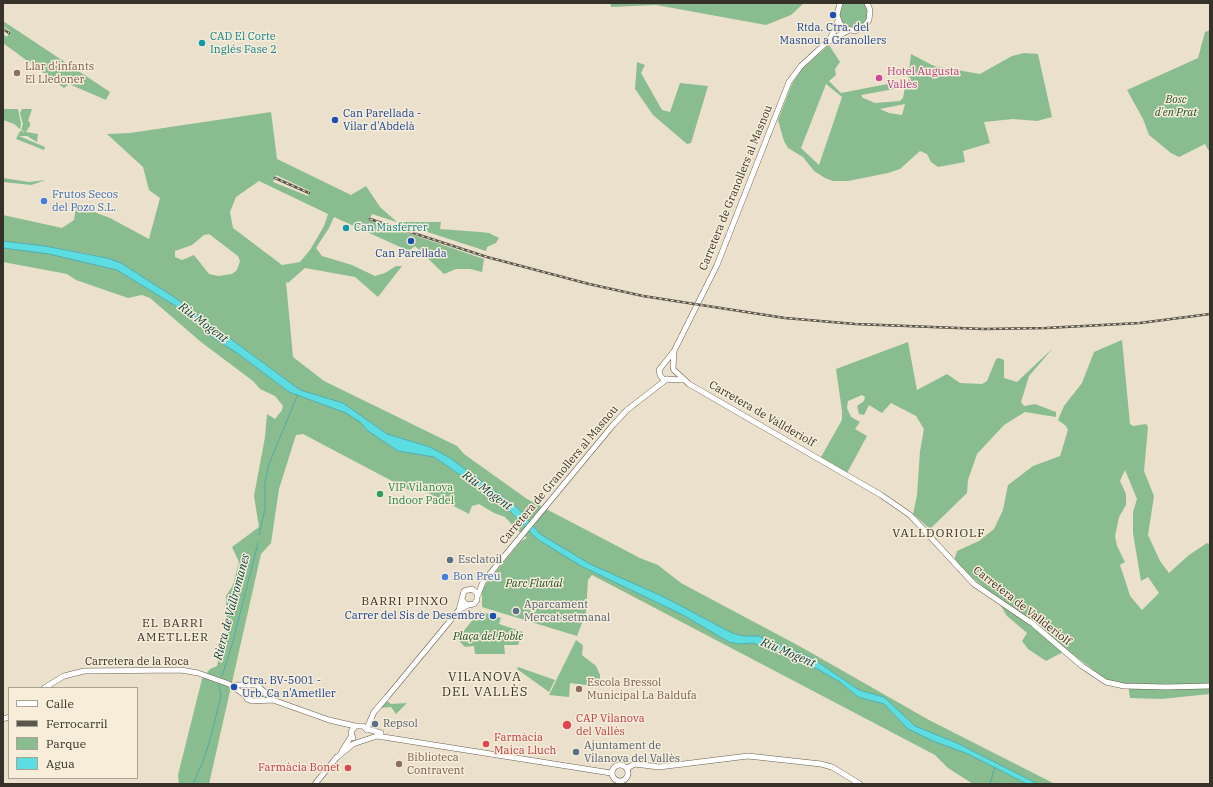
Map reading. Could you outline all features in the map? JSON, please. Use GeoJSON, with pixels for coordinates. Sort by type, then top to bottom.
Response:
{"type":"FeatureCollection","features":[{"type":"Feature","properties":{"kind":"street","name":"Carretera de Granollers al Masnou"},"geometry":{"type":"LineString","coordinates":[[664,364],[674,351],[717,265],[789,82],[801,66],[827,42],[836,28],[838,20],[837,11],[840,3]]}},
{"type":"Feature","properties":{"kind":"street"},"geometry":{"type":"LineString","coordinates":[[867,3],[870,10]]}},
{"type":"Feature","properties":{"kind":"street"},"geometry":{"type":"LineString","coordinates":[[870,10],[872,3]]}},
{"type":"Feature","properties":{"kind":"street","name":"Carretera de Granollers al Masnou"},"geometry":{"type":"LineString","coordinates":[[827,42],[850,30],[860,30],[867,24],[871,16],[870,10]]}},
{"type":"Feature","properties":{"kind":"street"},"geometry":{"type":"LineString","coordinates":[[838,20],[843,27],[850,30]]}},
{"type":"Feature","properties":{"kind":"street","name":"Carretera de Granollers al Masnou"},"geometry":{"type":"LineString","coordinates":[[674,351],[674,369]]}},
{"type":"Feature","properties":{"kind":"street"},"geometry":{"type":"LineString","coordinates":[[657,388],[660,381],[659,370],[664,364],[669,364],[674,369],[673,376],[668,379],[660,375]]}},
{"type":"Feature","properties":{"kind":"street","name":"Carretera de Vallderiolf"},"geometry":{"type":"LineString","coordinates":[[674,369],[683,380],[874,491],[910,515],[974,584],[1032,624],[1082,666],[1106,682],[1124,686],[1210,686]]}},
{"type":"Feature","properties":{"kind":"street","name":"Carretera de Granollers al Masnou"},"geometry":{"type":"LineString","coordinates":[[472,589],[483,582],[622,414],[668,379]]}},
{"type":"Feature","properties":{"kind":"street","name":"Carretera de Vallderiolf"},"geometry":{"type":"LineString","coordinates":[[668,379],[683,380]]}},
{"type":"Feature","properties":{"kind":"street","name":"Carretera de Granollers al Masnou"},"geometry":{"type":"LineString","coordinates":[[478,595],[483,582]]}},
{"type":"Feature","properties":{"kind":"street"},"geometry":{"type":"LineString","coordinates":[[315,784],[348,743],[351,734],[357,726],[374,712],[459,610],[476,602],[478,595],[472,589],[463,592],[459,610]]}},
{"type":"Feature","properties":{"kind":"street"},"geometry":{"type":"LineString","coordinates":[[462,600],[468,605]]}},
{"type":"Feature","properties":{"kind":"street","name":"Carretera de la Roca"},"geometry":{"type":"LineString","coordinates":[[46,687],[64,676],[90,671],[187,670],[232,684],[248,686]]}},
{"type":"Feature","properties":{"kind":"street","name":"Carretera de la Roca"},"geometry":{"type":"LineString","coordinates":[[232,684],[245,695]]}},
{"type":"Feature","properties":{"kind":"street"},"geometry":{"type":"LineString","coordinates":[[273,700],[250,701],[245,695],[248,686],[252,684],[257,685],[273,700],[329,720],[451,747]]}},
{"type":"Feature","properties":{"kind":"street"},"geometry":{"type":"LineString","coordinates":[[258,700],[261,697],[262,691]]}},
{"type":"Feature","properties":{"kind":"street"},"geometry":{"type":"LineString","coordinates":[[366,739],[368,733],[367,729],[374,712]]}},
{"type":"Feature","properties":{"kind":"street"},"geometry":{"type":"LineString","coordinates":[[329,720],[351,734],[354,739],[359,742]]}},
{"type":"Feature","properties":{"kind":"street"},"geometry":{"type":"LineString","coordinates":[[336,759],[359,742],[377,736],[611,773]]}},
{"type":"Feature","properties":{"kind":"street"},"geometry":{"type":"LineString","coordinates":[[627,768],[635,764],[659,767],[748,756],[821,764],[832,767],[860,784]]}},
{"type":"Feature","properties":{"kind":"street"},"geometry":{"type":"LineString","coordinates":[[611,773],[617,765],[622,765],[627,768]]}},
{"type":"Feature","properties":{"kind":"street"},"geometry":{"type":"LineString","coordinates":[[611,773],[615,780],[621,781],[628,776],[627,768]]}},
{"type":"Feature","properties":{"kind":"green space"},"geometry":{"type":"Polygon","coordinates":[[[610,3],[804,3],[791,15],[766,25],[656,5],[611,7],[610,3]]]}},
{"type":"Feature","properties":{"kind":"green space"},"geometry":{"type":"Polygon","coordinates":[[[843,3],[864,3],[868,16],[863,24],[854,28],[845,25],[842,22],[839,13],[843,3]]]}},
{"type":"Feature","properties":{"kind":"green space"},"geometry":{"type":"Polygon","coordinates":[[[3,21],[110,92],[106,100],[69,84],[64,88],[3,43],[3,34],[7,37],[10,31],[3,26],[3,21]]]}},
{"type":"Feature","properties":{"kind":"green space","name":"Bosc d'en Prat"},"geometry":{"type":"Polygon","coordinates":[[[1210,30],[1210,153],[1205,144],[1179,157],[1171,153],[1149,135],[1143,119],[1127,90],[1198,58],[1205,32],[1210,30]]]}},
{"type":"Feature","properties":{"kind":"green space"},"geometry":{"type":"Polygon","coordinates":[[[829,45],[840,62],[835,69],[836,75],[829,81],[841,93],[908,80],[911,54],[934,66],[980,74],[1012,56],[1024,53],[1038,54],[1052,117],[1037,121],[1013,119],[984,122],[990,143],[963,151],[965,162],[938,167],[931,162],[927,154],[920,151],[900,169],[848,181],[833,181],[814,171],[803,157],[788,148],[784,141],[778,120],[792,84],[801,70],[829,45]],[[826,84],[801,148],[819,165],[842,97],[826,84]],[[905,87],[861,95],[863,98],[875,103],[900,101],[903,98],[905,87]],[[905,104],[880,109],[889,113],[902,115],[905,104]]]}},
{"type":"Feature","properties":{"kind":"green space"},"geometry":{"type":"Polygon","coordinates":[[[637,62],[645,65],[641,73],[662,110],[670,112],[680,83],[708,86],[691,143],[687,144],[653,115],[635,89],[637,62]]]}},
{"type":"Feature","properties":{"kind":"green space"},"geometry":{"type":"Polygon","coordinates":[[[3,109],[18,109],[21,124],[20,129],[14,124],[3,120],[3,109]]]}},
{"type":"Feature","properties":{"kind":"green space"},"geometry":{"type":"Polygon","coordinates":[[[22,109],[32,109],[28,121],[30,122],[30,126],[26,132],[21,130],[23,124],[20,113],[22,109]]]}},
{"type":"Feature","properties":{"kind":"green space"},"geometry":{"type":"Polygon","coordinates":[[[271,112],[277,159],[351,195],[366,186],[380,207],[397,222],[441,222],[440,229],[489,233],[499,238],[496,243],[487,247],[486,251],[372,214],[369,220],[484,259],[482,272],[470,269],[456,269],[444,274],[415,246],[409,251],[334,217],[316,248],[322,256],[352,265],[375,276],[385,273],[396,266],[402,266],[378,297],[355,277],[305,268],[288,283],[286,282],[293,357],[324,381],[457,446],[464,454],[527,499],[640,558],[658,565],[681,583],[801,647],[929,720],[1055,784],[1038,784],[957,743],[918,728],[884,697],[859,690],[812,658],[758,636],[743,636],[732,633],[664,597],[590,564],[540,534],[518,508],[450,458],[430,447],[387,434],[343,403],[300,390],[174,297],[121,263],[95,255],[45,246],[3,241],[3,215],[62,228],[74,220],[76,208],[73,204],[110,218],[149,239],[160,198],[149,190],[143,167],[107,134],[130,133],[271,112]],[[276,175],[273,182],[308,196],[310,191],[276,175]],[[259,181],[236,197],[230,212],[233,228],[282,265],[300,262],[310,250],[324,226],[328,214],[259,181]],[[209,234],[204,235],[192,245],[175,251],[175,257],[182,260],[194,255],[209,274],[218,276],[232,274],[237,270],[240,261],[238,256],[209,234]]]}},
{"type":"Feature","properties":{"kind":"green space"},"geometry":{"type":"Polygon","coordinates":[[[20,131],[38,134],[37,142],[27,136],[19,136],[45,147],[44,150],[16,139],[20,131]]]}},
{"type":"Feature","properties":{"kind":"green space"},"geometry":{"type":"Polygon","coordinates":[[[3,178],[29,182],[46,180],[31,185],[3,182],[3,178]]]}},
{"type":"Feature","properties":{"kind":"green space","name":"Parc Fluvial"},"geometry":{"type":"Polygon","coordinates":[[[3,248],[49,254],[117,270],[187,313],[212,337],[237,353],[289,392],[346,413],[360,422],[368,431],[398,451],[434,457],[504,505],[537,539],[581,566],[681,614],[729,642],[739,644],[753,643],[805,662],[840,682],[858,697],[884,704],[908,729],[933,741],[968,754],[1027,784],[973,784],[948,768],[935,755],[592,575],[588,580],[586,613],[577,636],[482,607],[482,589],[521,541],[527,538],[505,517],[494,513],[479,504],[472,506],[469,514],[413,485],[409,490],[303,434],[296,435],[279,489],[271,543],[261,554],[209,784],[179,784],[178,775],[202,679],[210,669],[217,666],[227,627],[226,596],[233,585],[239,562],[232,547],[259,527],[254,496],[265,437],[267,414],[275,419],[282,410],[283,406],[275,396],[260,389],[253,381],[201,342],[150,298],[142,295],[128,298],[76,280],[67,274],[3,262],[3,248]]]}},
{"type":"Feature","properties":{"kind":"green space"},"geometry":{"type":"Polygon","coordinates":[[[1122,340],[1130,424],[1133,426],[1146,424],[1148,427],[1144,471],[1154,496],[1148,535],[1160,561],[1169,573],[1189,555],[1207,543],[1210,544],[1210,694],[1161,699],[1130,698],[1128,684],[1107,680],[1067,650],[1046,661],[1028,649],[1022,641],[1027,633],[1007,616],[994,595],[954,561],[957,551],[979,541],[994,529],[1003,510],[1008,485],[1033,466],[1060,456],[1068,430],[1066,426],[1058,420],[1064,406],[1082,383],[1094,352],[1122,340]],[[1125,470],[1120,481],[1126,494],[1126,505],[1119,517],[1115,536],[1117,546],[1125,562],[1120,565],[1130,596],[1142,610],[1159,593],[1148,577],[1141,581],[1133,533],[1133,512],[1137,499],[1125,470]]]}},
{"type":"Feature","properties":{"kind":"green space"},"geometry":{"type":"Polygon","coordinates":[[[908,342],[917,390],[947,374],[960,383],[982,384],[987,381],[996,359],[999,358],[1004,360],[1004,378],[1017,382],[1053,348],[1029,376],[1021,402],[1024,406],[1035,404],[1056,412],[1056,417],[1025,412],[1004,425],[977,454],[968,480],[967,493],[930,529],[913,514],[917,495],[920,451],[924,429],[916,416],[891,403],[882,413],[869,405],[864,415],[859,414],[857,406],[864,401],[865,397],[862,395],[848,401],[847,408],[851,417],[860,422],[855,429],[867,436],[847,473],[821,457],[842,420],[836,369],[908,342]]]}},
{"type":"Feature","properties":{"kind":"green space","name":"Plaça del Poble"},"geometry":{"type":"Polygon","coordinates":[[[480,611],[501,618],[499,624],[523,632],[518,645],[504,645],[505,654],[475,654],[474,646],[465,647],[457,639],[480,611]]]}},
{"type":"Feature","properties":{"kind":"green space"},"geometry":{"type":"Polygon","coordinates":[[[576,640],[583,645],[582,655],[596,666],[600,675],[600,687],[570,683],[569,697],[549,695],[576,640]]]}},
{"type":"Feature","properties":{"kind":"green space"},"geometry":{"type":"Polygon","coordinates":[[[518,667],[555,680],[549,692],[517,669],[518,667]]]}},
{"type":"Feature","properties":{"kind":"green space"},"geometry":{"type":"Polygon","coordinates":[[[386,700],[391,704],[407,703],[396,714],[391,707],[379,708],[386,700]]]}},
{"type":"Feature","properties":{"kind":"water","name":"Riu Mogent"},"geometry":{"type":"Polygon","coordinates":[[[3,241],[45,246],[107,258],[121,263],[174,297],[300,390],[343,403],[387,434],[430,447],[450,458],[518,508],[540,534],[590,564],[664,597],[732,633],[743,636],[758,636],[812,658],[859,690],[884,697],[915,726],[957,743],[1038,784],[1027,784],[968,754],[933,741],[908,729],[884,704],[858,697],[840,682],[805,662],[753,643],[739,644],[729,642],[681,614],[581,566],[537,539],[504,505],[434,457],[398,451],[368,431],[360,422],[346,413],[289,392],[237,353],[212,337],[187,313],[117,270],[49,254],[3,248],[3,241]]]}},
{"type":"Feature","properties":{"kind":"waterway","name":"Riera de Vallromanes"},"geometry":{"type":"LineString","coordinates":[[259,535],[265,509],[265,482],[269,464],[297,396]]}},
{"type":"Feature","properties":{"kind":"waterway","name":"Riera de Vallromanes"},"geometry":{"type":"LineString","coordinates":[[222,676],[232,645],[258,543]]}},
{"type":"Feature","properties":{"kind":"waterway","name":"Riera de Vallromanes"},"geometry":{"type":"LineString","coordinates":[[193,784],[204,759],[211,736],[221,696],[219,685]]}},
{"type":"Feature","properties":{"kind":"waterway"},"geometry":{"type":"LineString","coordinates":[[990,784],[995,767]]}},
{"type":"Feature","properties":{"kind":"railway"},"geometry":{"type":"LineString","coordinates":[[3,29],[9,33]]}},
{"type":"Feature","properties":{"kind":"railway"},"geometry":{"type":"LineString","coordinates":[[275,178],[309,193]]}},
{"type":"Feature","properties":{"kind":"railway"},"geometry":{"type":"LineString","coordinates":[[370,219],[487,257],[589,284],[643,296],[785,318],[855,324],[984,329],[1046,328],[1140,323],[1210,314]]}},
{"type":"Feature","properties":{"kind":"place","name":"Rtda. Ctra. del Masnou a Granollers"},"geometry":{"type":"Point","coordinates":[833,15]}},
{"type":"Feature","properties":{"kind":"place","name":"CAD El Corte Inglés Fase 2"},"geometry":{"type":"Point","coordinates":[202,43]}},
{"type":"Feature","properties":{"kind":"place","name":"Llar d'infants El Lledoner"},"geometry":{"type":"Point","coordinates":[17,73]}},
{"type":"Feature","properties":{"kind":"place","name":"Hotel Augusta Vallès"},"geometry":{"type":"Point","coordinates":[879,78]}},
{"type":"Feature","properties":{"kind":"place","name":"Can Parellada - Vilar d'Abdelà"},"geometry":{"type":"Point","coordinates":[335,120]}},
{"type":"Feature","properties":{"kind":"place","name":"Frutos Secos del Pozo S.L."},"geometry":{"type":"Point","coordinates":[44,201]}},
{"type":"Feature","properties":{"kind":"place","name":"Can Masferrer"},"geometry":{"type":"Point","coordinates":[346,228]}},
{"type":"Feature","properties":{"kind":"place","name":"Can Parellada"},"geometry":{"type":"Point","coordinates":[411,241]}},
{"type":"Feature","properties":{"kind":"place","name":"VIP Vilanova Indoor Padel"},"geometry":{"type":"Point","coordinates":[380,494]}},
{"type":"Feature","properties":{"kind":"place","name":"Esclatoil"},"geometry":{"type":"Point","coordinates":[450,560]}},
{"type":"Feature","properties":{"kind":"place","name":"Bon Preu"},"geometry":{"type":"Point","coordinates":[445,577]}},
{"type":"Feature","properties":{"kind":"place","name":"Aparcament Mercat setmanal"},"geometry":{"type":"Point","coordinates":[516,611]}},
{"type":"Feature","properties":{"kind":"place","name":"Carrer del Sis de Desembre"},"geometry":{"type":"Point","coordinates":[493,616]}},
{"type":"Feature","properties":{"kind":"place","name":"Ctra. BV-5001 - Urb. Ca n'Ametller"},"geometry":{"type":"Point","coordinates":[234,687]}},
{"type":"Feature","properties":{"kind":"place","name":"Escola Bressol Municipal La Baldufa"},"geometry":{"type":"Point","coordinates":[579,689]}},
{"type":"Feature","properties":{"kind":"place","name":"Repsol"},"geometry":{"type":"Point","coordinates":[375,724]}},
{"type":"Feature","properties":{"kind":"place","name":"CAP Vilanova del Vallès"},"geometry":{"type":"Point","coordinates":[567,725]}},
{"type":"Feature","properties":{"kind":"place","name":"Farmàcia Maica Lluch"},"geometry":{"type":"Point","coordinates":[486,744]}},
{"type":"Feature","properties":{"kind":"place","name":"Ajuntament de Vilanova del Vallès"},"geometry":{"type":"Point","coordinates":[576,752]}},
{"type":"Feature","properties":{"kind":"place","name":"Biblioteca Contravent"},"geometry":{"type":"Point","coordinates":[399,764]}},
{"type":"Feature","properties":{"kind":"place","name":"Farmàcia Bonet"},"geometry":{"type":"Point","coordinates":[348,768]}},
{"type":"Feature","properties":{"kind":"district","name":"VALLDORIOLF"},"geometry":{"type":"Point","coordinates":[939,534]}},
{"type":"Feature","properties":{"kind":"district","name":"BARRI PINXO"},"geometry":{"type":"Point","coordinates":[405,602]}},
{"type":"Feature","properties":{"kind":"district","name":"EL BARRI AMETLLER"},"geometry":{"type":"Point","coordinates":[173,631]}},
{"type":"Feature","properties":{"kind":"district","name":"VILANOVA DEL VALLÈS"},"geometry":{"type":"Point","coordinates":[485,684]}}]}
